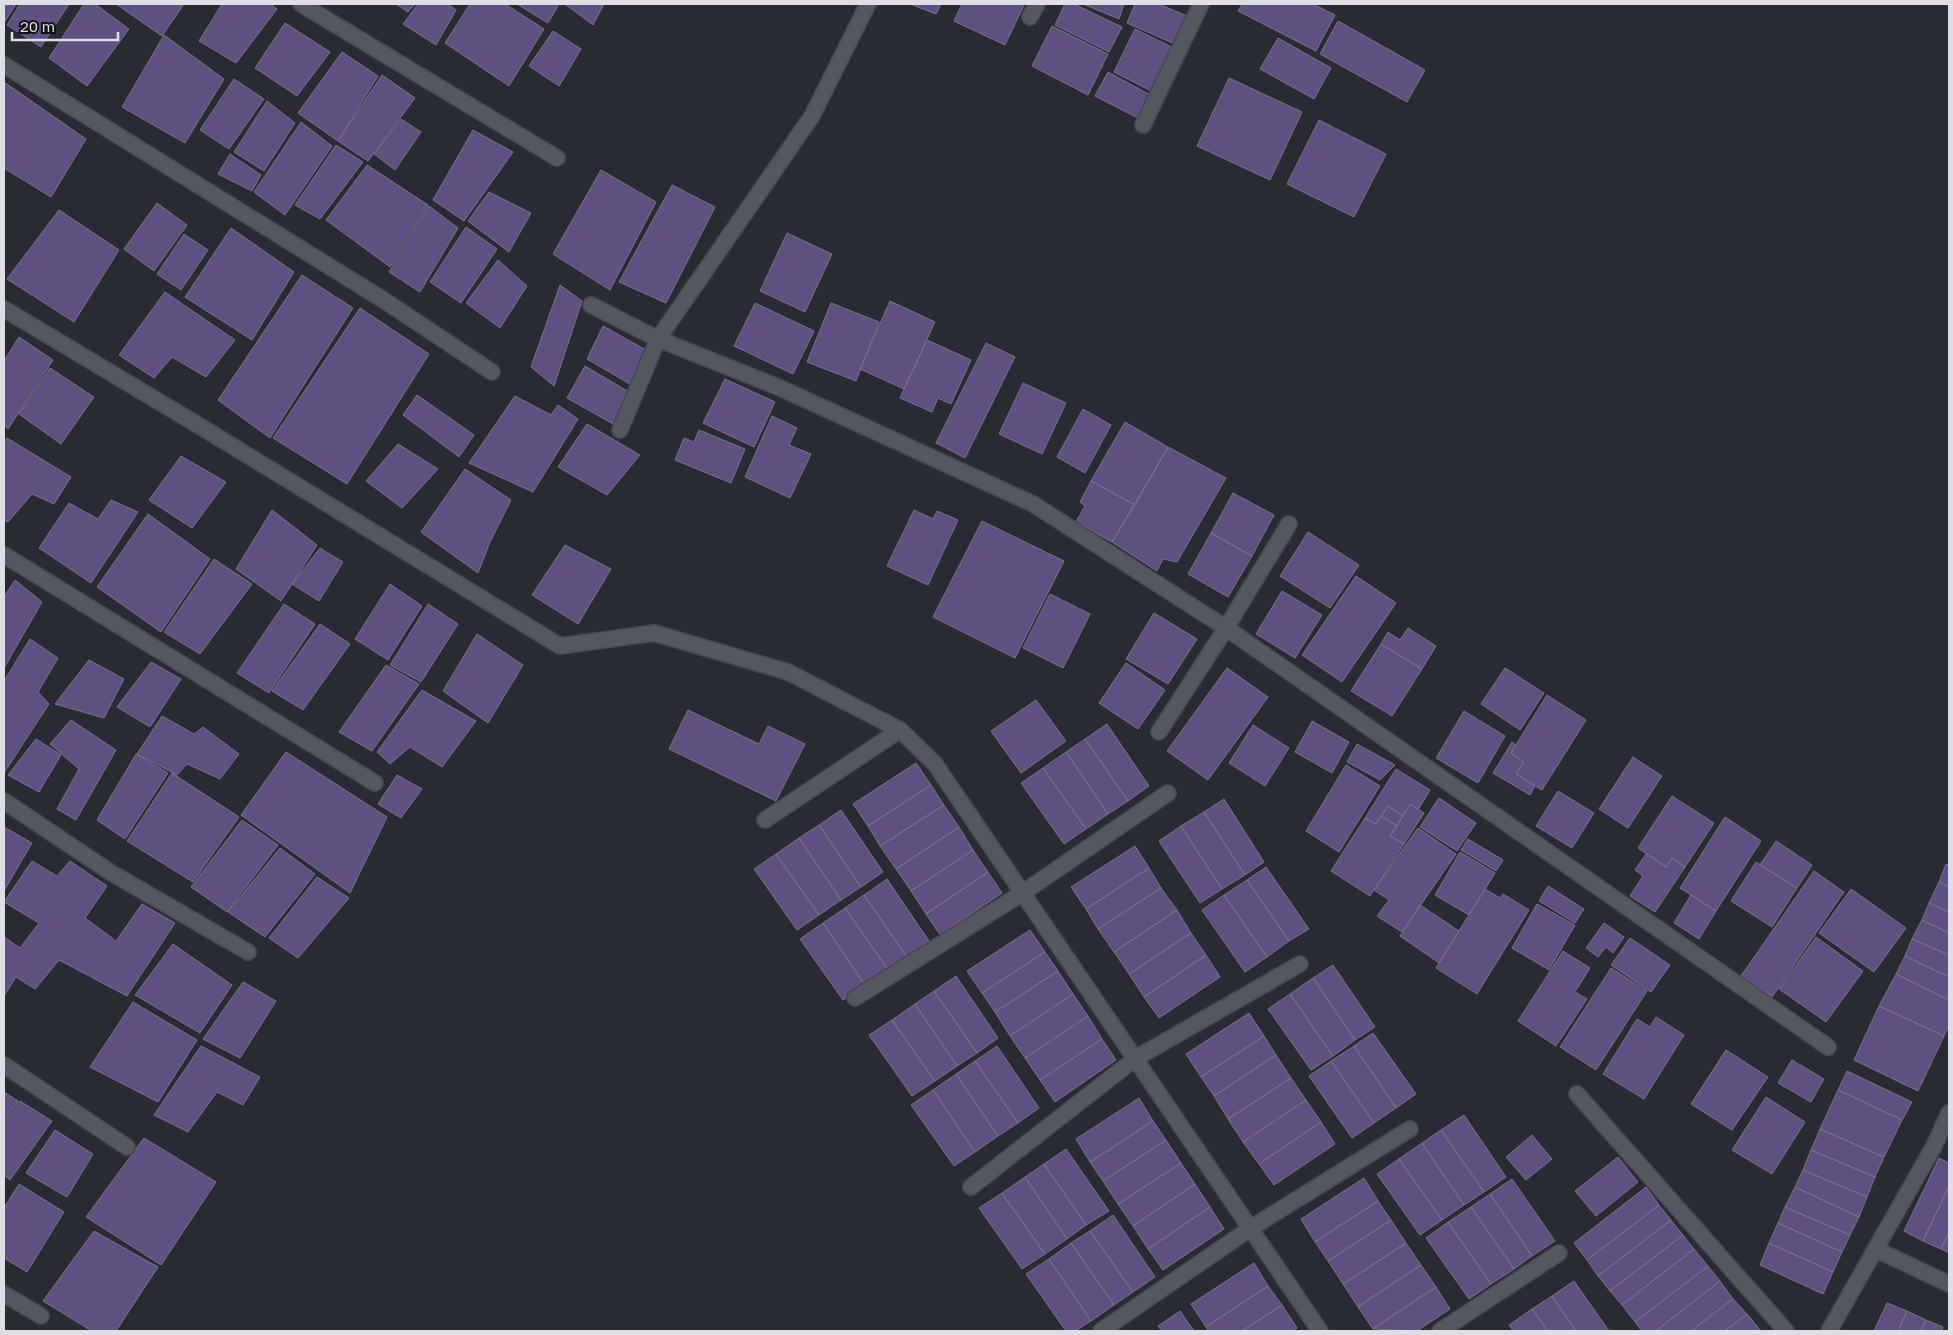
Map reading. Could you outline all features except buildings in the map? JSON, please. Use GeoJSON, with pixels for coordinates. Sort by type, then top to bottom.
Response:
{"type":"FeatureCollection","features":[{"type":"Feature","properties":{"kind":"street"},"geometry":{"type":"LineString","coordinates":[[302,4],[557,158]]}},
{"type":"Feature","properties":{"kind":"street"},"geometry":{"type":"LineString","coordinates":[[620,430],[658,339],[812,116],[868,4]]}},
{"type":"Feature","properties":{"kind":"street"},"geometry":{"type":"LineString","coordinates":[[1142,125],[1201,4]]}},
{"type":"Feature","properties":{"kind":"street"},"geometry":{"type":"LineString","coordinates":[[4,64],[382,299],[492,372]]}},
{"type":"Feature","properties":{"kind":"street"},"geometry":{"type":"LineString","coordinates":[[591,305],[658,339],[778,387],[1033,504],[1226,628],[1828,1047]]}},
{"type":"Feature","properties":{"kind":"street"},"geometry":{"type":"LineString","coordinates":[[4,310],[202,427],[560,646],[654,633],[788,672],[900,730],[935,764],[1024,892],[1320,1331]]}},
{"type":"Feature","properties":{"kind":"street"},"geometry":{"type":"LineString","coordinates":[[1159,732],[1226,628],[1288,524]]}},
{"type":"Feature","properties":{"kind":"street"},"geometry":{"type":"LineString","coordinates":[[4,555],[375,783]]}},
{"type":"Feature","properties":{"kind":"street"},"geometry":{"type":"LineString","coordinates":[[765,820],[900,730]]}},
{"type":"Feature","properties":{"kind":"street"},"geometry":{"type":"LineString","coordinates":[[855,998],[1024,892],[1168,793]]}},
{"type":"Feature","properties":{"kind":"street"},"geometry":{"type":"LineString","coordinates":[[4,801],[110,872],[248,952]]}},
{"type":"Feature","properties":{"kind":"street"},"geometry":{"type":"LineString","coordinates":[[971,1187],[1136,1058],[1300,964]]}},
{"type":"Feature","properties":{"kind":"street"},"geometry":{"type":"LineString","coordinates":[[4,1065],[127,1148]]}},
{"type":"Feature","properties":{"kind":"street"},"geometry":{"type":"LineString","coordinates":[[1577,1094],[1786,1331]]}},
{"type":"Feature","properties":{"kind":"street"},"geometry":{"type":"LineString","coordinates":[[1829,1331],[1934,1146],[1949,1113]]}},
{"type":"Feature","properties":{"kind":"street"},"geometry":{"type":"LineString","coordinates":[[1101,1331],[1251,1228],[1410,1129]]}},
{"type":"Feature","properties":{"kind":"street"},"geometry":{"type":"LineString","coordinates":[[1875,1249],[1949,1284]]}},
{"type":"Feature","properties":{"kind":"street"},"geometry":{"type":"LineString","coordinates":[[1440,1331],[1559,1253]]}},
{"type":"Feature","properties":{"kind":"street"},"geometry":{"type":"LineString","coordinates":[[4,1294],[41,1316]]}}]}
